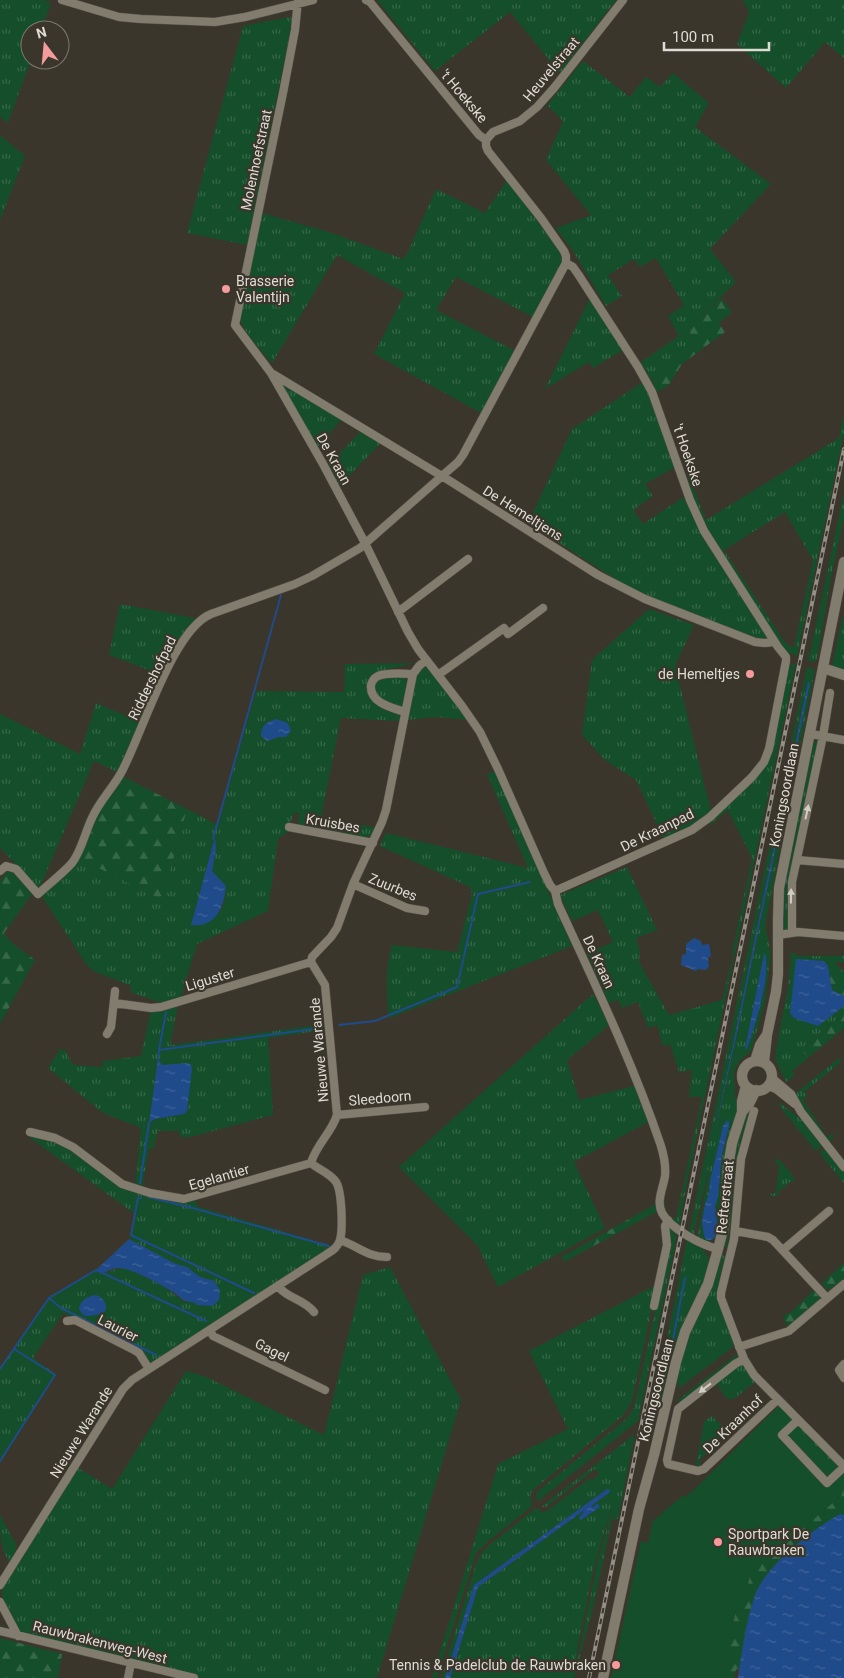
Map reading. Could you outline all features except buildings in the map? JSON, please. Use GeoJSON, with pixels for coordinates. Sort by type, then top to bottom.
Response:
{"type":"FeatureCollection","features":[{"type":"Feature","properties":{"kind":"street"},"geometry":{"type":"LineString","coordinates":[[62,0],[119,17],[188,22],[215,22],[245,18],[297,2],[313,0]]}},
{"type":"Feature","properties":{"kind":"street","name":"'t Hoekske"},"geometry":{"type":"LineString","coordinates":[[366,0],[370,2],[479,135],[486,140],[488,151],[564,251],[566,263],[573,267],[578,274],[644,376],[659,409],[697,518],[709,541],[774,642],[786,657]]}},
{"type":"Feature","properties":{"kind":"street","name":"Heuvelstraat"},"geometry":{"type":"LineString","coordinates":[[486,140],[489,135],[499,129],[520,121],[537,106],[554,88],[623,0]]}},
{"type":"Feature","properties":{"kind":"street","name":"Molenhoefstraat"},"geometry":{"type":"LineString","coordinates":[[235,325],[283,93],[295,30],[297,2]]}},
{"type":"Feature","properties":{"kind":"street"},"geometry":{"type":"LineString","coordinates":[[441,477],[463,455],[566,263]]}},
{"type":"Feature","properties":{"kind":"street","name":"De Kraan"},"geometry":{"type":"LineString","coordinates":[[235,325],[271,373],[323,464],[365,543],[408,632],[426,660],[480,732],[498,769],[547,879],[555,891],[558,904],[623,1045],[662,1148],[664,1177],[659,1198],[661,1212],[694,1241],[718,1249]]}},
{"type":"Feature","properties":{"kind":"street","name":"De Hemeltjens"},"geometry":{"type":"LineString","coordinates":[[271,373],[598,575],[630,592],[755,642],[774,642]]}},
{"type":"Feature","properties":{"kind":"street","name":"Riddershofpad"},"geometry":{"type":"LineString","coordinates":[[0,871],[6,866],[16,869],[38,894],[72,862],[81,846],[92,817],[121,774],[166,670],[196,624],[205,616],[312,576],[360,548],[441,477]]}},
{"type":"Feature","properties":{"kind":"street"},"geometry":{"type":"LineString","coordinates":[[398,612],[468,558]]}},
{"type":"Feature","properties":{"kind":"street","name":"Koningsoordlaan"},"geometry":{"type":"LineString","coordinates":[[759,1062],[760,1045],[767,1035],[776,992],[779,956],[779,888],[823,668],[840,603],[844,562]]}},
{"type":"Feature","properties":{"kind":"street"},"geometry":{"type":"LineString","coordinates":[[438,675],[504,628],[508,634],[543,608]]}},
{"type":"Feature","properties":{"kind":"street","name":"De Kraanpad"},"geometry":{"type":"LineString","coordinates":[[555,891],[692,830],[710,817],[752,777],[764,762],[769,748],[786,657]]}},
{"type":"Feature","properties":{"kind":"street"},"geometry":{"type":"LineString","coordinates":[[311,962],[312,957],[337,928],[353,884],[373,843],[386,810],[413,674],[426,660]]}},
{"type":"Feature","properties":{"kind":"street"},"geometry":{"type":"LineString","coordinates":[[823,668],[844,675]]}},
{"type":"Feature","properties":{"kind":"street"},"geometry":{"type":"LineString","coordinates":[[405,712],[387,707],[375,697],[371,688],[372,683],[379,676],[413,674]]}},
{"type":"Feature","properties":{"kind":"street","name":"Koningsoordlaan"},"geometry":{"type":"LineString","coordinates":[[792,933],[791,892],[830,693]]}},
{"type":"Feature","properties":{"kind":"street"},"geometry":{"type":"LineString","coordinates":[[811,734],[844,740]]}},
{"type":"Feature","properties":{"kind":"street","name":"Kruisbes"},"geometry":{"type":"LineString","coordinates":[[289,827],[373,843]]}},
{"type":"Feature","properties":{"kind":"street"},"geometry":{"type":"LineString","coordinates":[[797,860],[844,864]]}},
{"type":"Feature","properties":{"kind":"street","name":"Zuurbes"},"geometry":{"type":"LineString","coordinates":[[353,884],[407,908],[425,912]]}},
{"type":"Feature","properties":{"kind":"street"},"geometry":{"type":"LineString","coordinates":[[778,935],[798,932],[844,936]]}},
{"type":"Feature","properties":{"kind":"street","name":"Liguster"},"geometry":{"type":"LineString","coordinates":[[114,1003],[151,1008],[162,1007],[311,962]]}},
{"type":"Feature","properties":{"kind":"street","name":"Nieuwe Warande"},"geometry":{"type":"LineString","coordinates":[[311,962],[325,985],[337,1115],[333,1125],[313,1156],[311,1163]]}},
{"type":"Feature","properties":{"kind":"street"},"geometry":{"type":"LineString","coordinates":[[107,1034],[111,1027],[115,991]]}},
{"type":"Feature","properties":{"kind":"street"},"geometry":{"type":"LineString","coordinates":[[759,1062],[769,1066],[771,1072],[770,1082],[762,1090],[751,1088],[743,1082],[745,1066],[759,1062]]}},
{"type":"Feature","properties":{"kind":"street"},"geometry":{"type":"LineString","coordinates":[[770,1082],[795,1104],[844,1167]]}},
{"type":"Feature","properties":{"kind":"street","name":"Koningsoordlaan"},"geometry":{"type":"LineString","coordinates":[[603,1678],[639,1509],[664,1415],[668,1392],[683,1339],[708,1284],[724,1226],[728,1167],[732,1143],[742,1112],[749,1104],[751,1088]]}},
{"type":"Feature","properties":{"kind":"street","name":"Sleedoorn"},"geometry":{"type":"LineString","coordinates":[[337,1115],[425,1107]]}},
{"type":"Feature","properties":{"kind":"street","name":"Refterstraat"},"geometry":{"type":"LineString","coordinates":[[739,1347],[721,1298],[734,1231],[741,1159],[754,1111]]}},
{"type":"Feature","properties":{"kind":"street","name":"Egelantier"},"geometry":{"type":"LineString","coordinates":[[30,1132],[55,1138],[73,1147],[122,1184],[150,1193],[184,1199],[311,1163]]}},
{"type":"Feature","properties":{"kind":"street"},"geometry":{"type":"LineString","coordinates":[[311,1163],[334,1179],[340,1190],[340,1240],[349,1243],[368,1255],[387,1257]]}},
{"type":"Feature","properties":{"kind":"street"},"geometry":{"type":"LineString","coordinates":[[783,1250],[829,1212]]}},
{"type":"Feature","properties":{"kind":"street"},"geometry":{"type":"LineString","coordinates":[[654,1306],[665,1254],[667,1241],[665,1226],[668,1220]]}},
{"type":"Feature","properties":{"kind":"street"},"geometry":{"type":"LineString","coordinates":[[734,1231],[768,1237],[773,1240],[827,1298]]}},
{"type":"Feature","properties":{"kind":"street","name":"Nieuwe Warande"},"geometry":{"type":"LineString","coordinates":[[0,1585],[123,1389],[132,1380],[335,1249],[340,1240]]}},
{"type":"Feature","properties":{"kind":"street"},"geometry":{"type":"LineString","coordinates":[[798,1420],[782,1435],[827,1483],[844,1466],[754,1375],[744,1360],[739,1347],[789,1331],[844,1284]]}},
{"type":"Feature","properties":{"kind":"street"},"geometry":{"type":"LineString","coordinates":[[278,1286],[281,1291],[308,1304],[314,1312]]}},
{"type":"Feature","properties":{"kind":"street","name":"Laurier"},"geometry":{"type":"LineString","coordinates":[[68,1321],[75,1320],[134,1350],[139,1353],[149,1369]]}},
{"type":"Feature","properties":{"kind":"street","name":"Gagel"},"geometry":{"type":"LineString","coordinates":[[210,1330],[214,1336],[325,1390]]}},
{"type":"Feature","properties":{"kind":"street","name":"De Kraanhof"},"geometry":{"type":"LineString","coordinates":[[744,1360],[735,1364],[678,1409],[667,1460],[668,1464],[698,1471],[704,1469],[777,1400]]}},
{"type":"Feature","properties":{"kind":"street"},"geometry":{"type":"LineString","coordinates":[[844,1364],[839,1370],[844,1378]]}},
{"type":"Feature","properties":{"kind":"street"},"geometry":{"type":"LineString","coordinates":[[0,1602],[18,1636]]}},
{"type":"Feature","properties":{"kind":"street","name":"Rauwbrakenweg-West"},"geometry":{"type":"LineString","coordinates":[[0,1632],[194,1678]]}},
{"type":"Feature","properties":{"kind":"street"},"geometry":{"type":"LineString","coordinates":[[128,1678],[131,1663]]}},
{"type":"Feature","properties":{"kind":"green space"},"geometry":{"type":"Polygon","coordinates":[[[0,0],[44,0],[51,3],[45,20],[20,20],[20,70],[27,70],[8,123],[0,117],[0,0]]]}},
{"type":"Feature","properties":{"kind":"green space"},"geometry":{"type":"Polygon","coordinates":[[[377,0],[616,0],[560,73],[510,12],[435,71],[377,0]]]}},
{"type":"Feature","properties":{"kind":"green space"},"geometry":{"type":"Polygon","coordinates":[[[743,0],[844,0],[844,58],[825,42],[786,88],[737,44],[749,13],[743,0]]]}},
{"type":"Feature","properties":{"kind":"green space"},"geometry":{"type":"Polygon","coordinates":[[[292,18],[289,37],[247,245],[187,233],[243,26],[292,18]]]}},
{"type":"Feature","properties":{"kind":"green space"},"geometry":{"type":"Polygon","coordinates":[[[583,61],[630,97],[646,77],[660,87],[673,73],[709,103],[695,127],[771,184],[710,249],[736,282],[688,329],[695,344],[652,381],[641,362],[679,336],[668,316],[684,305],[656,258],[640,267],[634,259],[608,275],[622,296],[606,306],[573,251],[556,228],[591,215],[546,160],[563,121],[547,105],[583,61]]]}},
{"type":"Feature","properties":{"kind":"green space"},"geometry":{"type":"Polygon","coordinates":[[[0,135],[25,156],[0,220],[0,135]]]}},
{"type":"Feature","properties":{"kind":"green space"},"geometry":{"type":"Polygon","coordinates":[[[507,180],[565,258],[535,318],[456,277],[436,310],[517,352],[483,414],[374,354],[405,293],[337,255],[272,363],[244,327],[240,316],[262,213],[329,232],[403,259],[408,252],[436,189],[485,213],[507,180]]]}},
{"type":"Feature","properties":{"kind":"green space"},"geometry":{"type":"Polygon","coordinates":[[[590,298],[623,350],[593,368],[589,362],[545,389],[590,298]]]}},
{"type":"Feature","properties":{"kind":"green space"},"geometry":{"type":"Polygon","coordinates":[[[721,298],[732,312],[719,323],[725,332],[682,364],[668,386],[657,392],[652,381],[695,344],[688,329],[721,298]]]}},
{"type":"Feature","properties":{"kind":"green space"},"geometry":{"type":"Polygon","coordinates":[[[643,382],[650,395],[677,466],[645,484],[653,496],[633,510],[643,524],[687,495],[702,536],[767,637],[759,639],[658,602],[617,580],[528,523],[572,429],[643,382]]]}},
{"type":"Feature","properties":{"kind":"green space"},"geometry":{"type":"Polygon","coordinates":[[[284,383],[341,420],[318,447],[286,392],[284,383]]]}},
{"type":"Feature","properties":{"kind":"green space"},"geometry":{"type":"Polygon","coordinates":[[[844,415],[844,432],[797,656],[782,647],[701,522],[685,478],[689,476],[706,520],[839,438],[844,415]],[[785,512],[724,550],[784,641],[794,648],[813,560],[785,512]]]}},
{"type":"Feature","properties":{"kind":"green space"},"geometry":{"type":"Polygon","coordinates":[[[360,432],[380,444],[339,486],[328,466],[360,432]]]}},
{"type":"Feature","properties":{"kind":"green space"},"geometry":{"type":"Polygon","coordinates":[[[844,493],[844,518],[831,576],[817,659],[814,662],[806,659],[808,659],[811,649],[844,493]]]}},
{"type":"Feature","properties":{"kind":"green space"},"geometry":{"type":"Polygon","coordinates":[[[120,604],[195,618],[178,644],[162,675],[109,655],[120,604]]]}},
{"type":"Feature","properties":{"kind":"green space"},"geometry":{"type":"Polygon","coordinates":[[[649,609],[694,625],[675,666],[711,811],[694,824],[664,839],[636,780],[606,761],[582,735],[592,660],[649,609]]]}},
{"type":"Feature","properties":{"kind":"green space"},"geometry":{"type":"Polygon","coordinates":[[[844,616],[844,671],[832,666],[844,616]]]}},
{"type":"Feature","properties":{"kind":"green space"},"geometry":{"type":"Polygon","coordinates":[[[415,663],[380,671],[368,679],[367,688],[372,700],[381,708],[401,716],[400,721],[341,718],[321,817],[377,828],[373,835],[365,838],[319,827],[315,829],[298,826],[299,813],[295,812],[289,825],[289,831],[278,839],[268,911],[197,944],[181,997],[162,1003],[130,992],[132,986],[93,971],[86,964],[41,895],[77,857],[163,896],[187,809],[218,825],[256,691],[344,692],[345,664],[415,663]],[[215,838],[191,925],[220,912],[224,901],[226,886],[212,871],[216,849],[215,838]]]}},
{"type":"Feature","properties":{"kind":"green space"},"geometry":{"type":"Polygon","coordinates":[[[796,663],[679,1226],[668,1216],[663,1205],[667,1175],[658,1130],[668,1154],[669,1163],[665,1195],[666,1210],[670,1216],[676,1219],[702,1097],[689,1097],[692,1070],[679,1072],[670,1044],[663,1046],[657,1025],[648,1028],[638,1002],[622,1008],[618,1000],[609,1003],[587,954],[613,942],[598,910],[572,921],[560,895],[627,867],[657,930],[636,938],[640,950],[639,962],[669,1015],[722,1000],[733,956],[732,953],[752,858],[728,810],[709,826],[708,821],[758,774],[788,667],[796,663]]]}},
{"type":"Feature","properties":{"kind":"green space"},"geometry":{"type":"Polygon","coordinates":[[[426,666],[429,667],[469,720],[436,717],[408,720],[417,674],[420,669],[426,666]]]}},
{"type":"Feature","properties":{"kind":"green space"},"geometry":{"type":"Polygon","coordinates":[[[807,666],[808,668],[815,669],[765,926],[770,959],[765,1002],[751,1051],[740,1060],[734,1071],[735,1098],[739,1102],[732,1135],[717,1237],[708,1242],[697,1239],[711,1159],[693,1237],[689,1233],[807,666]],[[807,683],[712,1146],[798,741],[807,683]],[[723,1126],[710,1181],[709,1194],[705,1204],[702,1222],[704,1236],[715,1236],[717,1222],[715,1206],[718,1197],[722,1154],[729,1126],[723,1126]]]}},
{"type":"Feature","properties":{"kind":"green space"},"geometry":{"type":"Polygon","coordinates":[[[390,677],[403,677],[407,681],[403,707],[401,708],[382,699],[375,691],[376,681],[390,677]]]}},
{"type":"Feature","properties":{"kind":"green space"},"geometry":{"type":"Polygon","coordinates":[[[96,703],[140,722],[117,772],[94,761],[41,885],[36,889],[0,848],[0,714],[80,754],[96,703]]]}},
{"type":"Feature","properties":{"kind":"green space"},"geometry":{"type":"Polygon","coordinates":[[[818,739],[820,740],[819,744],[817,744],[787,887],[787,921],[789,921],[789,929],[786,930],[782,929],[782,897],[813,744],[818,739]]]}},
{"type":"Feature","properties":{"kind":"green space"},"geometry":{"type":"Polygon","coordinates":[[[497,771],[572,946],[390,1018],[388,1013],[387,979],[392,945],[457,952],[472,894],[470,887],[380,846],[386,833],[528,868],[487,774],[497,771]]]}},
{"type":"Feature","properties":{"kind":"green space"},"geometry":{"type":"Polygon","coordinates":[[[122,776],[187,809],[162,900],[77,857],[108,793],[122,776]]]}},
{"type":"Feature","properties":{"kind":"green space"},"geometry":{"type":"Polygon","coordinates":[[[10,871],[20,878],[32,894],[4,933],[12,943],[35,960],[0,1024],[0,881],[10,871]]]}},
{"type":"Feature","properties":{"kind":"green space"},"geometry":{"type":"Polygon","coordinates":[[[791,952],[799,956],[844,956],[844,962],[829,962],[828,966],[824,961],[809,960],[794,987],[791,1005],[817,1026],[844,1006],[844,1014],[801,1049],[808,1058],[792,1071],[795,1075],[786,1082],[776,1061],[776,1050],[788,987],[791,952]]]}},
{"type":"Feature","properties":{"kind":"green space"},"geometry":{"type":"Polygon","coordinates":[[[829,962],[834,962],[844,972],[844,996],[832,990],[828,968],[829,962]]]}},
{"type":"Feature","properties":{"kind":"green space"},"geometry":{"type":"Polygon","coordinates":[[[593,994],[609,1025],[567,1060],[579,1100],[634,1086],[648,1122],[574,1162],[605,1228],[498,1287],[477,1245],[399,1167],[593,994]]]}},
{"type":"Feature","properties":{"kind":"green space"},"geometry":{"type":"Polygon","coordinates":[[[178,1004],[171,1045],[325,1024],[325,1030],[268,1038],[273,1115],[190,1137],[180,1137],[179,1131],[158,1131],[153,1149],[149,1149],[142,1189],[135,1186],[141,1128],[103,1113],[48,1068],[60,1049],[66,1051],[74,1065],[102,1067],[103,1061],[141,1056],[151,1010],[178,1004]],[[158,1060],[149,1122],[155,1119],[175,1116],[166,1065],[162,1065],[158,1060]]]}},
{"type":"Feature","properties":{"kind":"green space"},"geometry":{"type":"Polygon","coordinates":[[[844,1014],[844,1028],[808,1058],[801,1049],[844,1014]]]}},
{"type":"Feature","properties":{"kind":"green space"},"geometry":{"type":"Polygon","coordinates":[[[839,1058],[841,1062],[804,1092],[807,1096],[803,1100],[827,1137],[832,1134],[834,1137],[828,1143],[795,1094],[839,1058]]]}},
{"type":"Feature","properties":{"kind":"green space"},"geometry":{"type":"Polygon","coordinates":[[[780,1103],[804,1122],[822,1146],[816,1151],[779,1106],[780,1103]]]}},
{"type":"Feature","properties":{"kind":"green space"},"geometry":{"type":"Polygon","coordinates":[[[752,1107],[749,1122],[747,1121],[738,1152],[727,1245],[729,1248],[723,1247],[733,1154],[744,1120],[752,1107]]]}},
{"type":"Feature","properties":{"kind":"green space"},"geometry":{"type":"Polygon","coordinates":[[[29,1137],[43,1138],[66,1147],[108,1178],[129,1190],[178,1201],[195,1201],[199,1207],[333,1246],[151,1364],[137,1349],[63,1313],[33,1358],[56,1374],[0,1463],[0,1369],[50,1296],[96,1270],[104,1273],[120,1268],[130,1270],[160,1284],[185,1302],[207,1306],[214,1281],[200,1277],[187,1267],[176,1264],[129,1239],[132,1235],[135,1214],[29,1137]]]}},
{"type":"Feature","properties":{"kind":"green space"},"geometry":{"type":"Polygon","coordinates":[[[824,1149],[844,1173],[844,1183],[820,1154],[824,1149]]]}},
{"type":"Feature","properties":{"kind":"green space"},"geometry":{"type":"Polygon","coordinates":[[[776,1159],[780,1160],[795,1179],[773,1197],[770,1194],[776,1193],[779,1164],[774,1162],[776,1159]]]}},
{"type":"Feature","properties":{"kind":"green space"},"geometry":{"type":"Polygon","coordinates":[[[656,1204],[658,1211],[564,1262],[561,1257],[656,1204]]]}},
{"type":"Feature","properties":{"kind":"green space"},"geometry":{"type":"Polygon","coordinates":[[[671,1227],[675,1231],[676,1241],[638,1421],[538,1501],[537,1492],[626,1419],[634,1408],[669,1247],[668,1228],[671,1227]]]}},
{"type":"Feature","properties":{"kind":"green space"},"geometry":{"type":"Polygon","coordinates":[[[663,1229],[664,1241],[653,1292],[652,1308],[632,1401],[629,1407],[621,1417],[532,1491],[531,1507],[476,1553],[437,1678],[432,1678],[498,1464],[568,1429],[529,1351],[654,1286],[662,1250],[661,1230],[663,1229]]]}},
{"type":"Feature","properties":{"kind":"green space"},"geometry":{"type":"Polygon","coordinates":[[[687,1240],[706,1253],[709,1266],[663,1401],[653,1408],[687,1240]]]}},
{"type":"Feature","properties":{"kind":"green space"},"geometry":{"type":"Polygon","coordinates":[[[721,1255],[726,1256],[726,1258],[724,1258],[719,1280],[734,1343],[733,1347],[678,1389],[679,1384],[674,1380],[685,1346],[721,1255]]]}},
{"type":"Feature","properties":{"kind":"green space"},"geometry":{"type":"Polygon","coordinates":[[[844,1263],[844,1278],[830,1289],[826,1289],[822,1283],[844,1263]]]}},
{"type":"Feature","properties":{"kind":"green space"},"geometry":{"type":"Polygon","coordinates":[[[390,1267],[461,1400],[377,1678],[199,1678],[23,1635],[19,1631],[2,1597],[2,1588],[77,1467],[112,1489],[186,1371],[204,1376],[324,1435],[363,1275],[390,1267]]]}},
{"type":"Feature","properties":{"kind":"green space"},"geometry":{"type":"Polygon","coordinates":[[[814,1290],[823,1301],[800,1320],[787,1326],[783,1316],[791,1312],[814,1290]]]}},
{"type":"Feature","properties":{"kind":"green space"},"geometry":{"type":"Polygon","coordinates":[[[737,1354],[739,1359],[679,1407],[679,1399],[737,1354]]]}},
{"type":"Feature","properties":{"kind":"green space"},"geometry":{"type":"Polygon","coordinates":[[[743,1365],[755,1382],[734,1399],[727,1399],[716,1383],[734,1369],[743,1365]]]}},
{"type":"Feature","properties":{"kind":"green space"},"geometry":{"type":"Polygon","coordinates":[[[779,1406],[844,1470],[844,1515],[840,1514],[804,1538],[779,1560],[769,1572],[755,1595],[752,1604],[739,1670],[736,1669],[734,1678],[719,1678],[695,1489],[779,1406]]]}},
{"type":"Feature","properties":{"kind":"green space","name":"Sportpark De Rauwbraken"},"geometry":{"type":"Polygon","coordinates":[[[779,1406],[844,1476],[844,1486],[838,1491],[842,1495],[750,1574],[746,1596],[739,1595],[722,1678],[611,1678],[641,1541],[648,1543],[653,1521],[682,1496],[685,1497],[695,1489],[779,1406]]]}},
{"type":"Feature","properties":{"kind":"green space"},"geometry":{"type":"Polygon","coordinates":[[[712,1416],[729,1433],[698,1461],[702,1465],[700,1467],[696,1464],[704,1421],[712,1416]]]}},
{"type":"Feature","properties":{"kind":"green space"},"geometry":{"type":"Polygon","coordinates":[[[635,1434],[618,1519],[612,1519],[593,1608],[574,1678],[450,1678],[478,1587],[583,1511],[581,1520],[600,1507],[591,1506],[609,1493],[607,1489],[474,1585],[445,1678],[441,1678],[476,1564],[482,1552],[536,1508],[542,1512],[547,1511],[589,1479],[594,1479],[599,1474],[595,1469],[546,1507],[541,1507],[635,1434]],[[615,1500],[593,1572],[572,1675],[580,1648],[598,1560],[615,1500]]]}},
{"type":"Feature","properties":{"kind":"green space"},"geometry":{"type":"Polygon","coordinates":[[[0,1515],[17,1546],[15,1549],[17,1553],[10,1563],[2,1546],[0,1515]]]}},
{"type":"Feature","properties":{"kind":"green space"},"geometry":{"type":"Polygon","coordinates":[[[0,1638],[62,1654],[58,1678],[0,1678],[0,1638]]]}},
{"type":"Feature","properties":{"kind":"water"},"geometry":{"type":"Polygon","coordinates":[[[808,682],[810,683],[712,1146],[808,682]]]}},
{"type":"Feature","properties":{"kind":"water"},"geometry":{"type":"Polygon","coordinates":[[[276,719],[288,723],[291,731],[286,737],[267,741],[261,736],[262,729],[267,723],[276,719]]]}},
{"type":"Feature","properties":{"kind":"water"},"geometry":{"type":"Polygon","coordinates":[[[215,837],[216,849],[212,871],[226,886],[223,901],[213,920],[200,925],[191,925],[215,837]]]}},
{"type":"Feature","properties":{"kind":"water"},"geometry":{"type":"Polygon","coordinates":[[[694,938],[701,941],[702,945],[709,944],[711,955],[708,959],[709,966],[706,970],[698,969],[696,971],[681,965],[682,955],[686,954],[686,944],[694,938]]]}},
{"type":"Feature","properties":{"kind":"water"},"geometry":{"type":"Polygon","coordinates":[[[765,953],[766,975],[764,988],[747,1049],[745,1048],[765,953]]]}},
{"type":"Feature","properties":{"kind":"water"},"geometry":{"type":"Polygon","coordinates":[[[796,959],[824,961],[828,966],[832,990],[844,996],[844,1006],[818,1026],[794,1018],[790,1013],[796,959]]]}},
{"type":"Feature","properties":{"kind":"water"},"geometry":{"type":"Polygon","coordinates":[[[158,1059],[162,1065],[188,1063],[191,1065],[187,1111],[184,1114],[155,1119],[149,1123],[158,1059]]]}},
{"type":"Feature","properties":{"kind":"water"},"geometry":{"type":"Polygon","coordinates":[[[727,1120],[729,1121],[729,1126],[722,1154],[718,1197],[715,1206],[717,1222],[715,1237],[707,1240],[704,1236],[702,1222],[705,1204],[709,1194],[710,1181],[723,1126],[727,1120]]]}},
{"type":"Feature","properties":{"kind":"water"},"geometry":{"type":"Polygon","coordinates":[[[129,1239],[176,1264],[187,1267],[200,1277],[214,1281],[220,1290],[219,1300],[212,1306],[197,1305],[184,1300],[162,1285],[131,1271],[117,1268],[104,1273],[96,1270],[129,1239]]]}},
{"type":"Feature","properties":{"kind":"water"},"geometry":{"type":"Polygon","coordinates":[[[95,1295],[105,1302],[105,1311],[102,1314],[83,1315],[79,1309],[82,1301],[95,1295]]]}},
{"type":"Feature","properties":{"kind":"water"},"geometry":{"type":"Polygon","coordinates":[[[607,1489],[610,1490],[609,1493],[591,1506],[593,1507],[598,1503],[600,1507],[581,1520],[579,1517],[583,1511],[478,1587],[450,1678],[445,1678],[474,1585],[607,1489]]]}},
{"type":"Feature","properties":{"kind":"water"},"geometry":{"type":"Polygon","coordinates":[[[840,1514],[844,1515],[844,1678],[738,1678],[749,1615],[755,1595],[761,1584],[769,1572],[791,1549],[840,1514]]]}},
{"type":"Feature","properties":{"kind":"waterway"},"geometry":{"type":"LineString","coordinates":[[213,839],[281,595]]}},
{"type":"Feature","properties":{"kind":"waterway"},"geometry":{"type":"LineString","coordinates":[[339,1025],[375,1021],[457,987],[478,894],[530,882]]}},
{"type":"Feature","properties":{"kind":"waterway"},"geometry":{"type":"LineString","coordinates":[[159,1050],[166,1012]]}},
{"type":"Feature","properties":{"kind":"waterway"},"geometry":{"type":"LineString","coordinates":[[158,1059],[159,1050],[320,1028]]}},
{"type":"Feature","properties":{"kind":"waterway"},"geometry":{"type":"LineString","coordinates":[[140,1183],[149,1123]]}},
{"type":"Feature","properties":{"kind":"waterway"},"geometry":{"type":"LineString","coordinates":[[148,1197],[329,1246]]}},
{"type":"Feature","properties":{"kind":"waterway"},"geometry":{"type":"LineString","coordinates":[[141,1198],[138,1198],[131,1235],[254,1293]]}},
{"type":"Feature","properties":{"kind":"waterway"},"geometry":{"type":"LineString","coordinates":[[156,1355],[61,1308],[49,1298],[96,1270],[206,1321]]}},
{"type":"Feature","properties":{"kind":"waterway"},"geometry":{"type":"LineString","coordinates":[[673,1339],[685,1278]]}},
{"type":"Feature","properties":{"kind":"waterway"},"geometry":{"type":"LineString","coordinates":[[0,1369],[49,1298]]}},
{"type":"Feature","properties":{"kind":"waterway"},"geometry":{"type":"LineString","coordinates":[[0,1461],[55,1375],[14,1349]]}},
{"type":"Feature","properties":{"kind":"railway"},"geometry":{"type":"LineString","coordinates":[[589,1678],[844,449]]}},
{"type":"Feature","properties":{"kind":"place","name":"Brasserie Valentijn"},"geometry":{"type":"Point","coordinates":[226,289]}},
{"type":"Feature","properties":{"kind":"place","name":"de Hemeltjes"},"geometry":{"type":"Point","coordinates":[750,674]}},
{"type":"Feature","properties":{"kind":"place","name":"Sportpark De Rauwbraken"},"geometry":{"type":"Point","coordinates":[718,1542]}},
{"type":"Feature","properties":{"kind":"place","name":"Tennis & Padelclub de Rauwbraken"},"geometry":{"type":"Point","coordinates":[616,1665]}}]}
